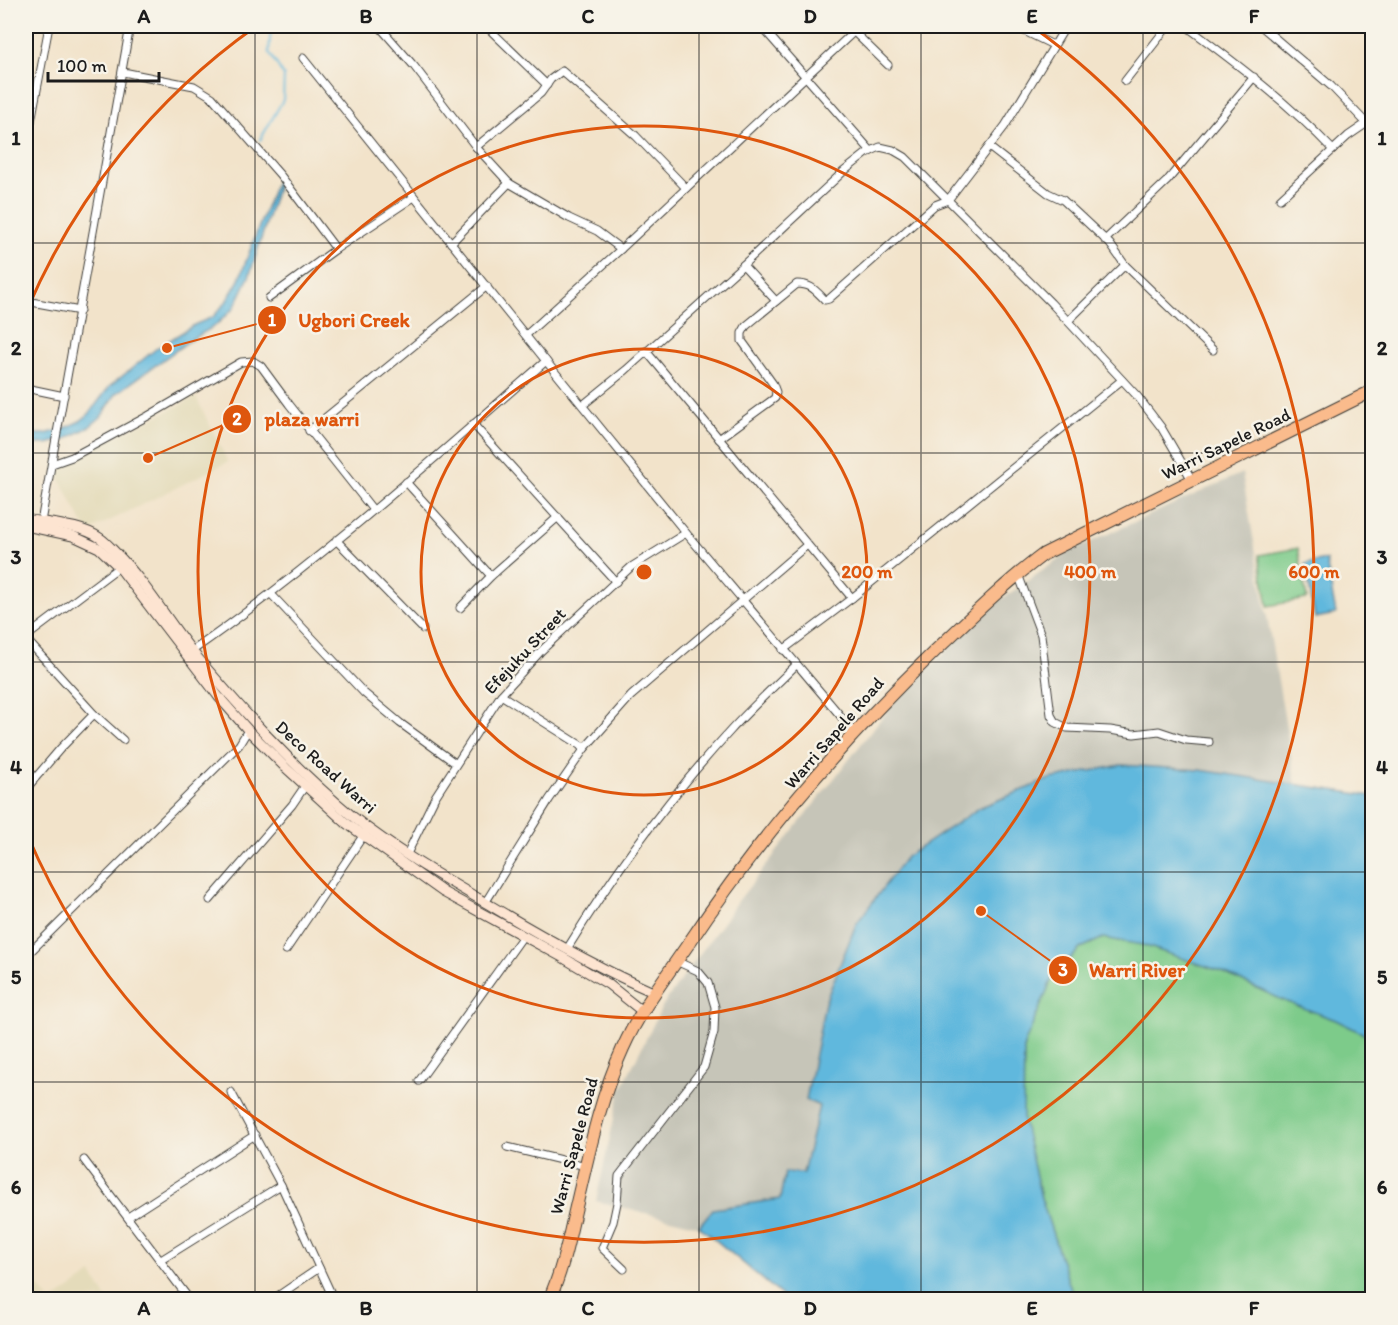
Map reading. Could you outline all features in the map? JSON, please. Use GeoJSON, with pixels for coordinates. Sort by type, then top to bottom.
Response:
{"type":"FeatureCollection","features":[{"type":"Feature","properties":{"kind":"highway","name":"Warri Sapele Road"},"geometry":{"type":"LineString","coordinates":[[549,1299],[559,1279],[608,1085],[623,1047],[653,992],[714,906],[855,733],[909,676],[1018,574],[1044,554],[1372,392]]}},
{"type":"Feature","properties":{"kind":"main road","name":"Deco Road Warri"},"geometry":{"type":"LineString","coordinates":[[26,519],[83,530],[101,538],[131,567],[192,651],[255,724],[366,832],[406,854],[449,883],[567,949],[622,979],[653,992]]}},
{"type":"Feature","properties":{"kind":"main road","name":"Deco Road Warri"},"geometry":{"type":"LineString","coordinates":[[26,526],[73,536],[99,548],[119,567],[218,696],[248,730],[305,786],[442,892],[608,984],[643,1012]]}},
{"type":"Feature","properties":{"kind":"street"},"geometry":{"type":"LineString","coordinates":[[26,148],[49,26]]}},
{"type":"Feature","properties":{"kind":"street"},"geometry":{"type":"LineString","coordinates":[[40,522],[130,26]]}},
{"type":"Feature","properties":{"kind":"street"},"geometry":{"type":"LineString","coordinates":[[379,26],[414,66],[476,147],[509,183],[569,218],[597,231],[621,249]]}},
{"type":"Feature","properties":{"kind":"street"},"geometry":{"type":"LineString","coordinates":[[486,26],[547,86]]}},
{"type":"Feature","properties":{"kind":"street"},"geometry":{"type":"LineString","coordinates":[[761,26],[871,151]]}},
{"type":"Feature","properties":{"kind":"street"},"geometry":{"type":"LineString","coordinates":[[526,335],[806,76],[851,28],[860,26]]}},
{"type":"Feature","properties":{"kind":"street"},"geometry":{"type":"LineString","coordinates":[[1014,26],[1053,45]]}},
{"type":"Feature","properties":{"kind":"street"},"geometry":{"type":"LineString","coordinates":[[719,439],[775,398],[776,392],[773,384],[742,341],[742,333],[746,326],[797,284],[807,284],[825,300],[829,299],[935,205],[948,200],[1005,126],[1066,26]]}},
{"type":"Feature","properties":{"kind":"street"},"geometry":{"type":"LineString","coordinates":[[1125,81],[1168,26]]}},
{"type":"Feature","properties":{"kind":"street"},"geometry":{"type":"LineString","coordinates":[[1186,26],[1254,77],[1333,150]]}},
{"type":"Feature","properties":{"kind":"street"},"geometry":{"type":"LineString","coordinates":[[1262,26],[1332,86],[1370,126],[1348,136],[1280,200]]}},
{"type":"Feature","properties":{"kind":"street"},"geometry":{"type":"LineString","coordinates":[[851,28],[888,65]]}},
{"type":"Feature","properties":{"kind":"street"},"geometry":{"type":"LineString","coordinates":[[303,58],[686,533],[855,733]]}},
{"type":"Feature","properties":{"kind":"street"},"geometry":{"type":"LineString","coordinates":[[476,147],[541,93],[561,71],[636,136],[686,189]]}},
{"type":"Feature","properties":{"kind":"street"},"geometry":{"type":"LineString","coordinates":[[123,72],[194,86],[212,97],[281,176],[336,249]]}},
{"type":"Feature","properties":{"kind":"street"},"geometry":{"type":"LineString","coordinates":[[1106,240],[1167,181],[1254,77]]}},
{"type":"Feature","properties":{"kind":"street"},"geometry":{"type":"LineString","coordinates":[[583,405],[743,265],[843,172],[880,147],[893,150],[905,157],[1068,321],[1161,427],[1192,480]]}},
{"type":"Feature","properties":{"kind":"street"},"geometry":{"type":"LineString","coordinates":[[989,147],[1048,194],[1063,200],[1106,240],[1125,265],[1213,350]]}},
{"type":"Feature","properties":{"kind":"street"},"geometry":{"type":"LineString","coordinates":[[451,243],[509,183]]}},
{"type":"Feature","properties":{"kind":"street"},"geometry":{"type":"LineString","coordinates":[[269,298],[336,249],[414,197]]}},
{"type":"Feature","properties":{"kind":"street"},"geometry":{"type":"LineString","coordinates":[[743,265],[776,301]]}},
{"type":"Feature","properties":{"kind":"street"},"geometry":{"type":"LineString","coordinates":[[1068,321],[1125,265]]}},
{"type":"Feature","properties":{"kind":"street"},"geometry":{"type":"LineString","coordinates":[[309,431],[487,286]]}},
{"type":"Feature","properties":{"kind":"street"},"geometry":{"type":"LineString","coordinates":[[26,301],[80,311]]}},
{"type":"Feature","properties":{"kind":"street"},"geometry":{"type":"LineString","coordinates":[[646,351],[852,598]]}},
{"type":"Feature","properties":{"kind":"street"},"geometry":{"type":"LineString","coordinates":[[52,464],[72,457],[246,360],[253,360],[261,366],[309,431],[373,510]]}},
{"type":"Feature","properties":{"kind":"street"},"geometry":{"type":"LineString","coordinates":[[192,651],[271,594],[373,510],[546,361]]}},
{"type":"Feature","properties":{"kind":"street"},"geometry":{"type":"LineString","coordinates":[[783,650],[852,598],[1122,380]]}},
{"type":"Feature","properties":{"kind":"street"},"geometry":{"type":"LineString","coordinates":[[26,388],[64,396]]}},
{"type":"Feature","properties":{"kind":"street"},"geometry":{"type":"LineString","coordinates":[[473,424],[616,582]]}},
{"type":"Feature","properties":{"kind":"street"},"geometry":{"type":"LineString","coordinates":[[406,482],[491,576]]}},
{"type":"Feature","properties":{"kind":"street"},"geometry":{"type":"LineString","coordinates":[[460,608],[491,576],[558,517]]}},
{"type":"Feature","properties":{"kind":"street","name":"Efejuku Street"},"geometry":{"type":"LineString","coordinates":[[406,854],[435,796],[501,695],[542,651],[631,567],[686,533]]}},
{"type":"Feature","properties":{"kind":"street"},"geometry":{"type":"LineString","coordinates":[[336,540],[423,629]]}},
{"type":"Feature","properties":{"kind":"street"},"geometry":{"type":"LineString","coordinates":[[485,903],[585,747],[631,696],[807,545]]}},
{"type":"Feature","properties":{"kind":"street"},"geometry":{"type":"LineString","coordinates":[[119,567],[26,638],[94,714],[123,741]]}},
{"type":"Feature","properties":{"kind":"street"},"geometry":{"type":"LineString","coordinates":[[1018,574],[1041,635],[1051,715],[1056,722],[1067,728],[1110,730],[1134,734],[1159,731],[1186,740],[1209,742]]}},
{"type":"Feature","properties":{"kind":"street"},"geometry":{"type":"LineString","coordinates":[[271,594],[364,693],[400,723],[455,763]]}},
{"type":"Feature","properties":{"kind":"street"},"geometry":{"type":"LineString","coordinates":[[567,949],[635,846],[682,787],[732,729],[796,665]]}},
{"type":"Feature","properties":{"kind":"street"},"geometry":{"type":"LineString","coordinates":[[501,695],[585,747]]}},
{"type":"Feature","properties":{"kind":"street"},"geometry":{"type":"LineString","coordinates":[[26,789],[94,714]]}},
{"type":"Feature","properties":{"kind":"street"},"geometry":{"type":"LineString","coordinates":[[26,956],[239,745],[248,730]]}},
{"type":"Feature","properties":{"kind":"street"},"geometry":{"type":"LineString","coordinates":[[210,900],[292,805],[305,786]]}},
{"type":"Feature","properties":{"kind":"street"},"geometry":{"type":"LineString","coordinates":[[286,950],[366,832]]}},
{"type":"Feature","properties":{"kind":"street"},"geometry":{"type":"LineString","coordinates":[[419,1082],[523,936]]}},
{"type":"Feature","properties":{"kind":"street"},"geometry":{"type":"LineString","coordinates":[[624,1269],[602,1248],[613,1222],[619,1176],[704,1067],[714,1032],[715,1007],[708,983],[698,971],[676,961]]}},
{"type":"Feature","properties":{"kind":"street"},"geometry":{"type":"LineString","coordinates":[[231,1092],[281,1185],[334,1299]]}},
{"type":"Feature","properties":{"kind":"street"},"geometry":{"type":"LineString","coordinates":[[128,1217],[255,1135]]}},
{"type":"Feature","properties":{"kind":"street"},"geometry":{"type":"LineString","coordinates":[[507,1147],[586,1166]]}},
{"type":"Feature","properties":{"kind":"street"},"geometry":{"type":"LineString","coordinates":[[84,1160],[190,1299]]}},
{"type":"Feature","properties":{"kind":"street"},"geometry":{"type":"LineString","coordinates":[[161,1260],[281,1185]]}},
{"type":"Feature","properties":{"kind":"street"},"geometry":{"type":"LineString","coordinates":[[272,1299],[319,1268]]}},
{"type":"Feature","properties":{"kind":"shaded area"},"geometry":{"type":"Polygon","coordinates":[[[196,397],[228,462],[87,532],[54,467],[196,397]]]}},
{"type":"Feature","properties":{"kind":"shaded area"},"geometry":{"type":"Polygon","coordinates":[[[1242,473],[1296,784],[1200,770],[856,924],[825,1003],[806,1100],[819,1106],[803,1173],[785,1172],[781,1199],[713,1209],[699,1226],[596,1201],[620,1091],[663,1005],[739,900],[891,706],[993,605],[1071,551],[1242,473]]]}},
{"type":"Feature","properties":{"kind":"shaded area"},"geometry":{"type":"Polygon","coordinates":[[[26,1271],[44,1293],[49,1299],[26,1299],[26,1271]]]}},
{"type":"Feature","properties":{"kind":"shaded area"},"geometry":{"type":"Polygon","coordinates":[[[92,1274],[107,1299],[54,1299],[58,1297],[92,1274]]]}},
{"type":"Feature","properties":{"kind":"green space"},"geometry":{"type":"Polygon","coordinates":[[[1298,548],[1307,599],[1268,606],[1259,555],[1298,548]]]}},
{"type":"Feature","properties":{"kind":"green space"},"geometry":{"type":"Polygon","coordinates":[[[1103,938],[1143,945],[1220,971],[1287,1002],[1336,1020],[1372,1038],[1372,1299],[1074,1299],[1041,1198],[1023,1120],[1024,1044],[1054,974],[1081,948],[1103,938]]]}},
{"type":"Feature","properties":{"kind":"water"},"geometry":{"type":"Polygon","coordinates":[[[276,181],[279,182],[249,277],[234,308],[215,326],[189,341],[116,394],[101,417],[89,427],[64,440],[46,444],[26,444],[26,434],[45,434],[80,421],[89,414],[109,387],[157,348],[194,325],[213,317],[226,302],[239,280],[276,181]]]}},
{"type":"Feature","properties":{"kind":"water"},"geometry":{"type":"Polygon","coordinates":[[[1326,560],[1336,614],[1315,618],[1305,564],[1326,560]]]}},
{"type":"Feature","properties":{"kind":"water"},"geometry":{"type":"Polygon","coordinates":[[[1121,765],[1200,770],[1372,796],[1372,1038],[1336,1020],[1287,1002],[1220,971],[1143,945],[1103,938],[1081,948],[1054,974],[1024,1045],[1023,1120],[1041,1198],[1074,1299],[786,1299],[699,1226],[713,1209],[780,1199],[785,1172],[803,1173],[819,1106],[806,1100],[825,1003],[856,924],[906,857],[981,807],[1050,779],[1121,765]]]}},
{"type":"Feature","properties":{"kind":"waterway"},"geometry":{"type":"LineString","coordinates":[[260,140],[283,100],[284,76],[269,52],[271,26]]}},
{"type":"Feature","properties":{"kind":"place","name":"Ugbori Creek"},"geometry":{"type":"Point","coordinates":[167,348]}},
{"type":"Feature","properties":{"kind":"place","name":"plaza warri"},"geometry":{"type":"Point","coordinates":[148,458]}},
{"type":"Feature","properties":{"kind":"place","name":"Warri River"},"geometry":{"type":"Point","coordinates":[981,911]}}]}
